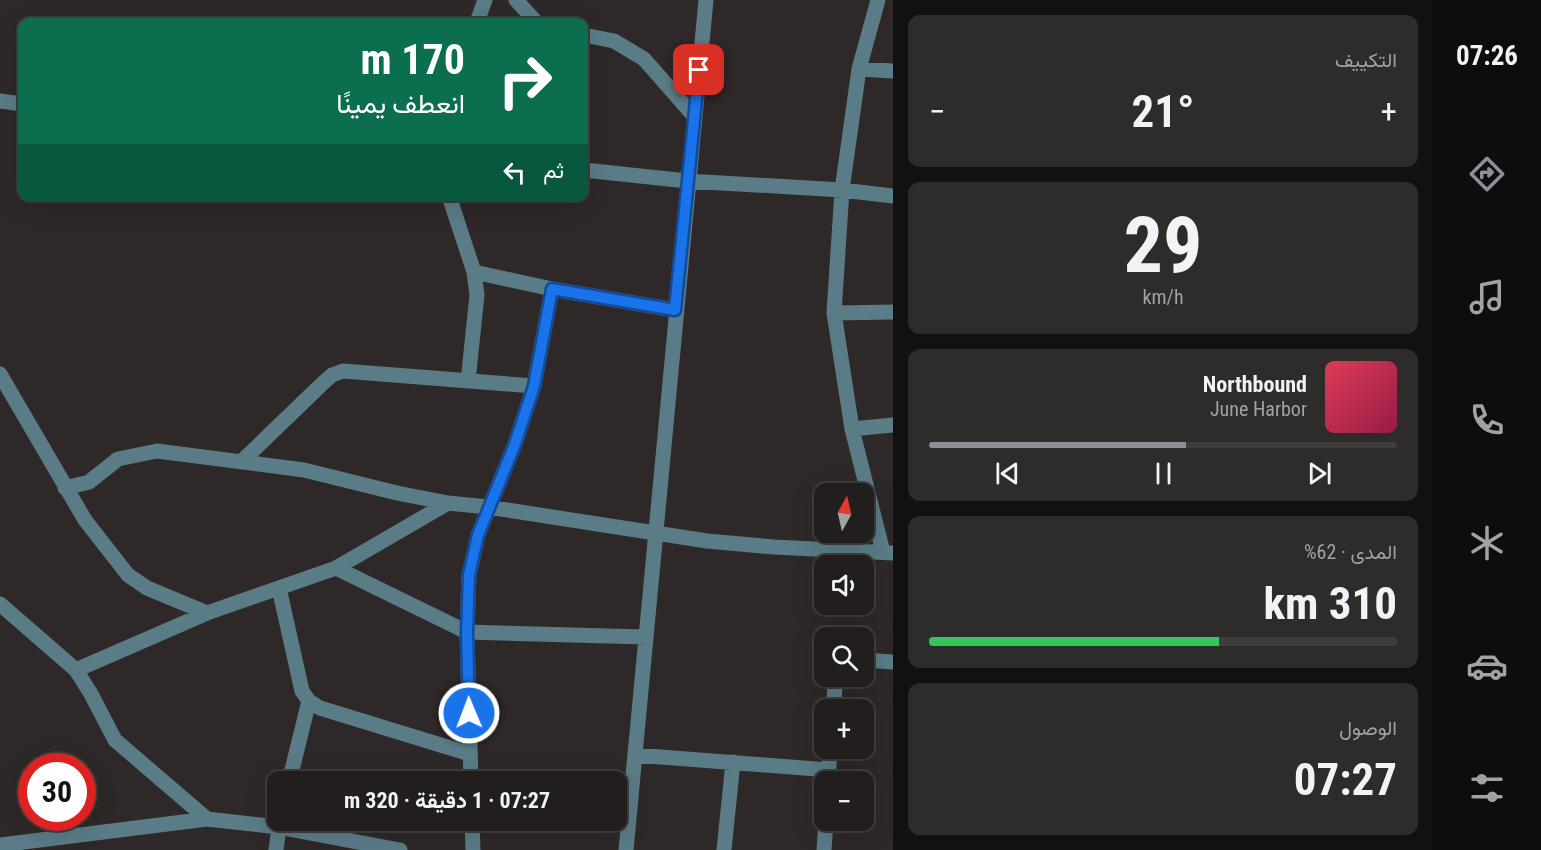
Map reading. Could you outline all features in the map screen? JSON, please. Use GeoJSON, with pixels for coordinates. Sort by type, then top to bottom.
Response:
{"type":"FeatureCollection","features":[{"type":"Feature","properties":{"kind":"street"},"geometry":{"type":"LineString","coordinates":[[478,18],[484,0]]}},
{"type":"Feature","properties":{"kind":"street"},"geometry":{"type":"LineString","coordinates":[[516,0],[532,18]]}},
{"type":"Feature","properties":{"kind":"street"},"geometry":{"type":"LineString","coordinates":[[626,850],[687,181],[706,0]]}},
{"type":"Feature","properties":{"kind":"street"},"geometry":{"type":"LineString","coordinates":[[65,488],[89,482],[118,459],[157,451],[304,470],[448,503],[655,533],[774,547],[888,553],[852,429],[834,313],[842,190],[859,69],[878,0]]}},
{"type":"Feature","properties":{"kind":"street"},"geometry":{"type":"LineString","coordinates":[[588,36],[614,41],[644,59],[695,117]]}},
{"type":"Feature","properties":{"kind":"street"},"geometry":{"type":"LineString","coordinates":[[859,69],[893,71]]}},
{"type":"Feature","properties":{"kind":"street"},"geometry":{"type":"LineString","coordinates":[[0,101],[18,103]]}},
{"type":"Feature","properties":{"kind":"street"},"geometry":{"type":"LineString","coordinates":[[588,170],[687,181],[842,190],[893,196]]}},
{"type":"Feature","properties":{"kind":"street"},"geometry":{"type":"LineString","coordinates":[[451,201],[474,272],[477,295],[468,381]]}},
{"type":"Feature","properties":{"kind":"street"},"geometry":{"type":"LineString","coordinates":[[474,272],[552,289],[675,310]]}},
{"type":"Feature","properties":{"kind":"street"},"geometry":{"type":"LineString","coordinates":[[471,771],[467,632],[469,575],[478,535],[515,444],[534,386],[552,289]]}},
{"type":"Feature","properties":{"kind":"street"},"geometry":{"type":"LineString","coordinates":[[834,313],[893,312]]}},
{"type":"Feature","properties":{"kind":"street"},"geometry":{"type":"LineString","coordinates":[[242,462],[322,384],[332,375],[343,371],[534,386]]}},
{"type":"Feature","properties":{"kind":"street"},"geometry":{"type":"LineString","coordinates":[[0,374],[85,520],[128,575],[147,588],[207,613]]}},
{"type":"Feature","properties":{"kind":"street"},"geometry":{"type":"LineString","coordinates":[[852,429],[893,425]]}},
{"type":"Feature","properties":{"kind":"street"},"geometry":{"type":"LineString","coordinates":[[76,669],[207,613],[336,568],[448,503]]}},
{"type":"Feature","properties":{"kind":"street"},"geometry":{"type":"LineString","coordinates":[[336,568],[467,632],[645,637]]}},
{"type":"Feature","properties":{"kind":"street"},"geometry":{"type":"LineString","coordinates":[[279,588],[302,691],[309,701],[320,708],[470,754]]}},
{"type":"Feature","properties":{"kind":"street"},"geometry":{"type":"LineString","coordinates":[[0,604],[76,669],[115,740],[207,819]]}},
{"type":"Feature","properties":{"kind":"street"},"geometry":{"type":"LineString","coordinates":[[874,661],[893,662]]}},
{"type":"Feature","properties":{"kind":"street"},"geometry":{"type":"LineString","coordinates":[[292,771],[309,701]]}},
{"type":"Feature","properties":{"kind":"street"},"geometry":{"type":"LineString","coordinates":[[635,755],[733,762],[814,774]]}},
{"type":"Feature","properties":{"kind":"street"},"geometry":{"type":"LineString","coordinates":[[724,850],[733,762]]}},
{"type":"Feature","properties":{"kind":"street"},"geometry":{"type":"LineString","coordinates":[[0,845],[207,819],[267,823]]}},
{"type":"Feature","properties":{"kind":"street"},"geometry":{"type":"LineString","coordinates":[[276,850],[278,831]]}},
{"type":"Feature","properties":{"kind":"street"},"geometry":{"type":"LineString","coordinates":[[312,831],[400,850]]}},
{"type":"Feature","properties":{"kind":"street"},"geometry":{"type":"LineString","coordinates":[[472,831],[473,850]]}},
{"type":"Feature","properties":{"kind":"street"},"geometry":{"type":"LineString","coordinates":[[824,850],[825,831]]}},
{"type":"Feature","properties":{"kind":"route"},"geometry":{"type":"LineString","coordinates":[[469,713],[467,632],[469,575],[478,535],[515,444],[534,386],[552,289],[675,310],[699,70]]}}]}
